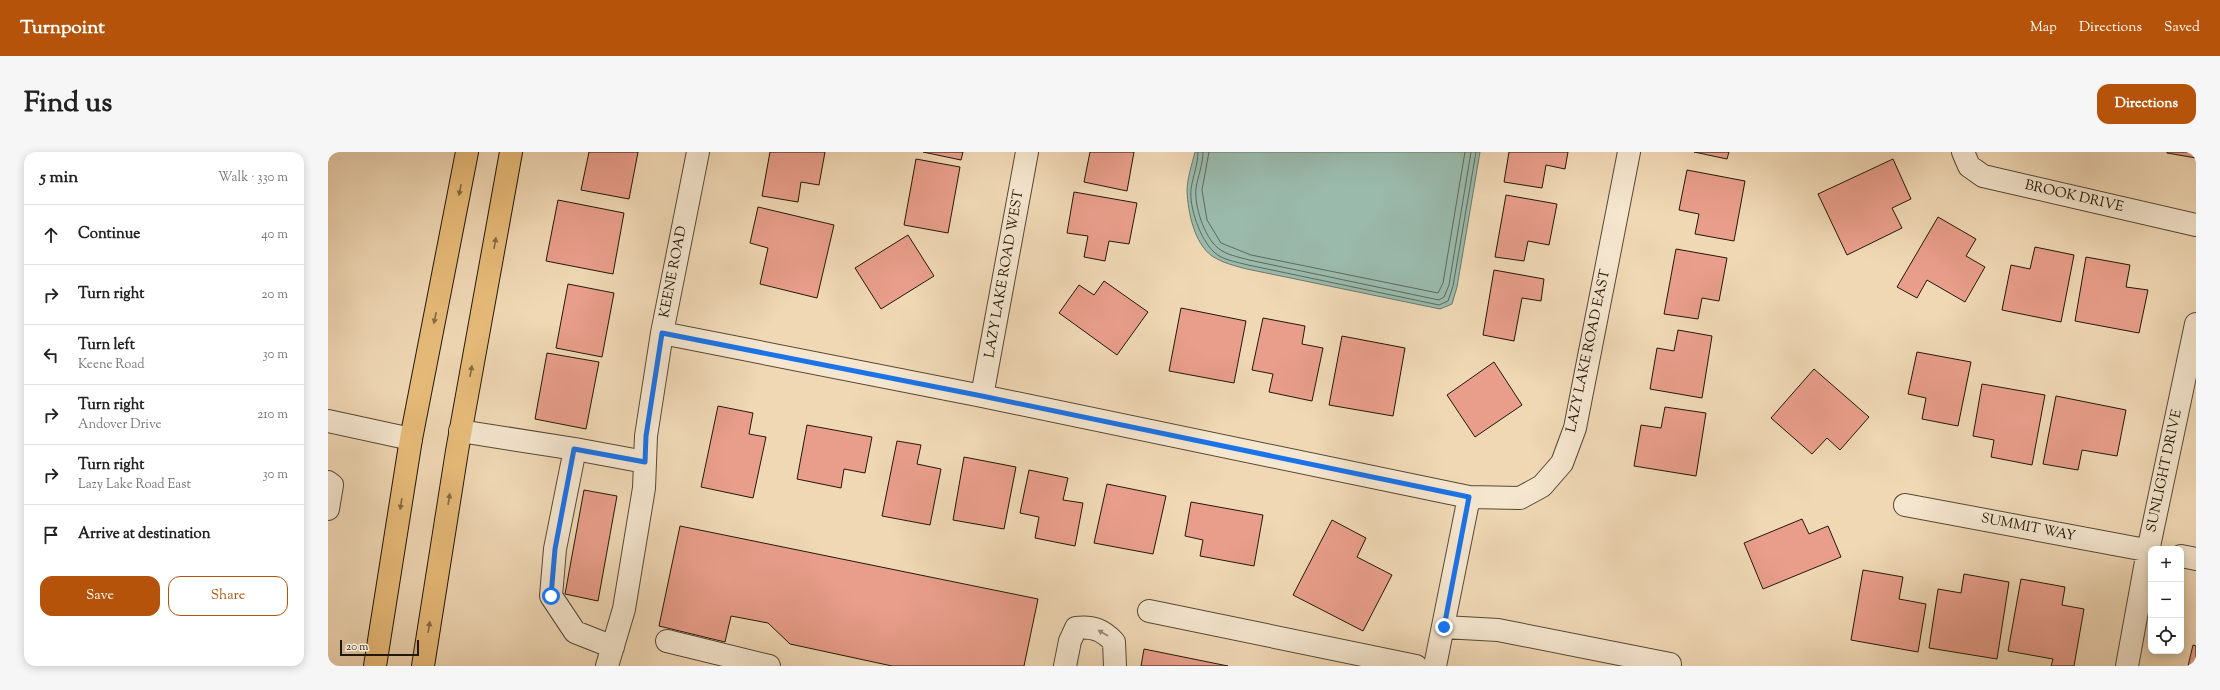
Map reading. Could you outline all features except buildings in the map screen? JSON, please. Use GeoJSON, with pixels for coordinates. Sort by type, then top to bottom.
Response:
{"type":"FeatureCollection","features":[{"type":"Feature","properties":{"kind":"main road"},"geometry":{"type":"LineString","coordinates":[[375,666],[411,439],[467,152]]}},
{"type":"Feature","properties":{"kind":"main road"},"geometry":{"type":"LineString","coordinates":[[423,666],[460,431],[511,152]]}},
{"type":"Feature","properties":{"kind":"street","name":"KEENE ROAD"},"geometry":{"type":"LineString","coordinates":[[610,657],[624,609],[644,488],[646,436],[662,333],[698,152]]}},
{"type":"Feature","properties":{"kind":"street","name":"LAZY LAKE ROAD WEST"},"geometry":{"type":"LineString","coordinates":[[982,396],[1027,152]]}},
{"type":"Feature","properties":{"kind":"street","name":"LAZY LAKE ROAD EAST"},"geometry":{"type":"LineString","coordinates":[[662,333],[982,396],[1469,497],[1520,498],[1542,486],[1562,463],[1575,428],[1628,152]]}},
{"type":"Feature","properties":{"kind":"street","name":"BROOK DRIVE"},"geometry":{"type":"LineString","coordinates":[[1964,152],[1969,166],[1983,176],[2196,225]]}},
{"type":"Feature","properties":{"kind":"street","name":"SUNLIGHT DRIVE"},"geometry":{"type":"LineString","coordinates":[[2150,546],[2196,324]]}},
{"type":"Feature","properties":{"kind":"street"},"geometry":{"type":"LineString","coordinates":[[328,421],[411,439]]}},
{"type":"Feature","properties":{"kind":"street"},"geometry":{"type":"LineString","coordinates":[[460,431],[645,462]]}},
{"type":"Feature","properties":{"kind":"street"},"geometry":{"type":"LineString","coordinates":[[574,449],[555,549],[551,596],[575,632],[610,657]]}},
{"type":"Feature","properties":{"kind":"street"},"geometry":{"type":"LineString","coordinates":[[328,482],[332,485],[328,509]]}},
{"type":"Feature","properties":{"kind":"street"},"geometry":{"type":"LineString","coordinates":[[1435,666],[1469,497]]}},
{"type":"Feature","properties":{"kind":"street","name":"SUMMIT WAY"},"geometry":{"type":"LineString","coordinates":[[1905,505],[2148,551]]}},
{"type":"Feature","properties":{"kind":"street","name":"SUNLIGHT DRIVE"},"geometry":{"type":"LineString","coordinates":[[2127,666],[2148,556]]}},
{"type":"Feature","properties":{"kind":"street"},"geometry":{"type":"LineString","coordinates":[[2184,557],[2196,559]]}},
{"type":"Feature","properties":{"kind":"street"},"geometry":{"type":"LineString","coordinates":[[1149,611],[1416,666]]}},
{"type":"Feature","properties":{"kind":"street"},"geometry":{"type":"LineString","coordinates":[[1065,666],[1070,641],[1076,628],[1089,626],[1106,633],[1114,642],[1115,666]]}},
{"type":"Feature","properties":{"kind":"street"},"geometry":{"type":"LineString","coordinates":[[1444,627],[1498,630],[1672,665]]}},
{"type":"Feature","properties":{"kind":"street"},"geometry":{"type":"LineString","coordinates":[[667,641],[712,659],[769,666]]}},
{"type":"Feature","properties":{"kind":"water"},"geometry":{"type":"Polygon","coordinates":[[[1195,152],[1480,152],[1457,287],[1452,304],[1440,309],[1247,269],[1212,256],[1196,235],[1189,208],[1187,186],[1195,152]]]}},
{"type":"Feature","properties":{"kind":"route"},"geometry":{"type":"LineString","coordinates":[[551,596],[555,549],[574,449],[645,462],[646,436],[662,333],[982,396],[1469,497],[1444,627]]}}]}
